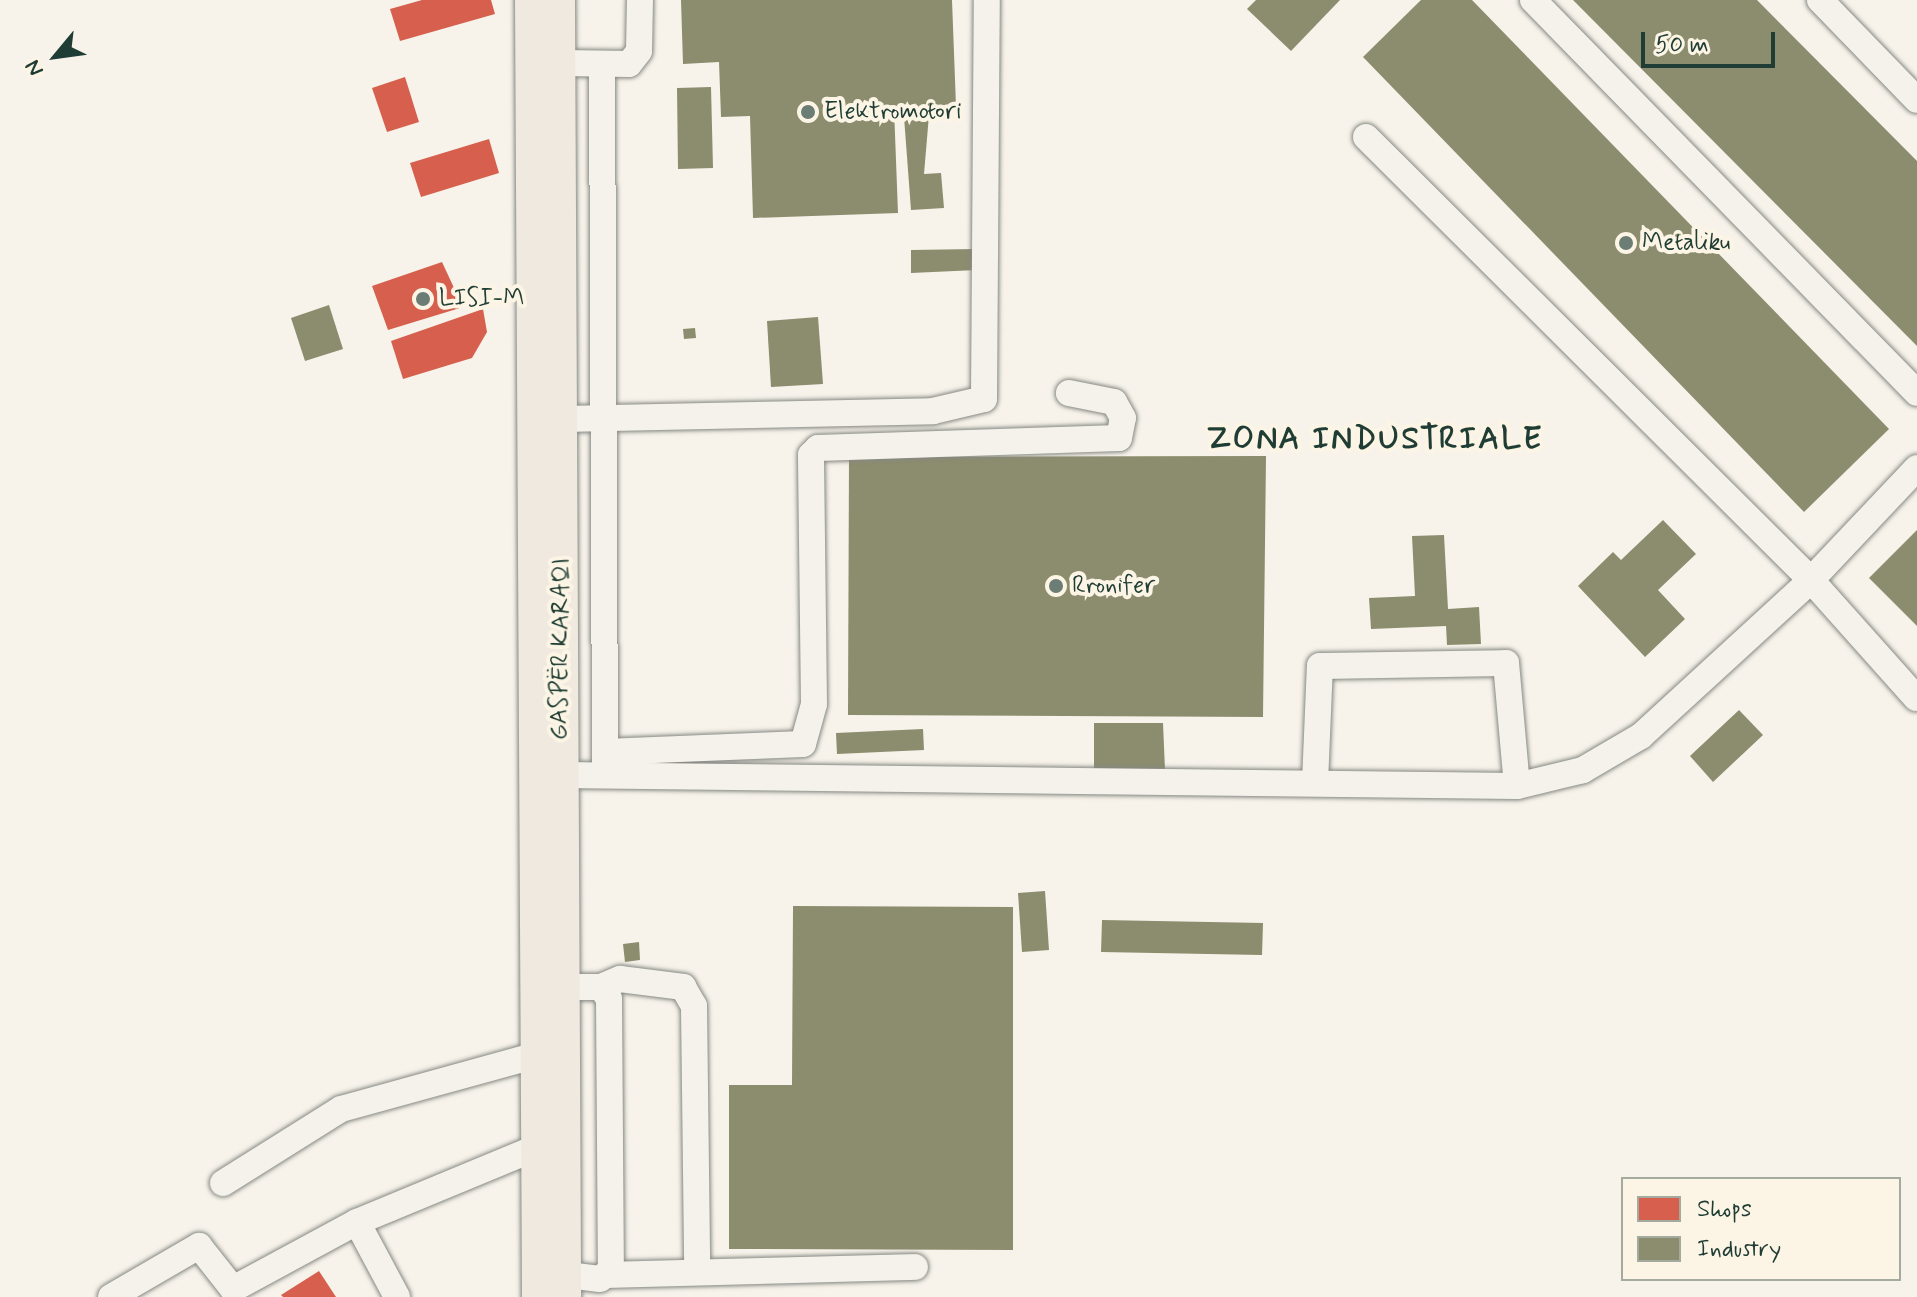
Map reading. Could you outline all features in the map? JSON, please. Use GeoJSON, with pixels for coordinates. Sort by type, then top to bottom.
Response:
{"type":"FeatureCollection","features":[{"type":"Feature","properties":{"kind":"main road","name":"GASPËR KARAQI"},"geometry":{"type":"LineString","coordinates":[[531,0],[538,1297]]}},
{"type":"Feature","properties":{"kind":"main road","name":"GASPËR KARAQI"},"geometry":{"type":"LineString","coordinates":[[559,0],[563,63],[560,775],[565,1286]]}},
{"type":"Feature","properties":{"kind":"lane"},"geometry":{"type":"LineString","coordinates":[[563,63],[602,69],[635,59],[640,0]]}},
{"type":"Feature","properties":{"kind":"lane"},"geometry":{"type":"LineString","coordinates":[[563,419],[933,411],[984,399],[987,0]]}},
{"type":"Feature","properties":{"kind":"lane"},"geometry":{"type":"LineString","coordinates":[[1533,0],[1917,393]]}},
{"type":"Feature","properties":{"kind":"lane"},"geometry":{"type":"LineString","coordinates":[[1820,0],[1917,100]]}},
{"type":"Feature","properties":{"kind":"lane"},"geometry":{"type":"LineString","coordinates":[[602,69],[605,780]]}},
{"type":"Feature","properties":{"kind":"lane"},"geometry":{"type":"LineString","coordinates":[[1366,137],[1811,580],[1916,698]]}},
{"type":"Feature","properties":{"kind":"lane"},"geometry":{"type":"LineString","coordinates":[[605,752],[803,744],[814,704],[811,455],[818,448],[1119,438],[1123,418],[1114,402],[1069,393]]}},
{"type":"Feature","properties":{"kind":"lane"},"geometry":{"type":"LineString","coordinates":[[560,775],[605,780],[1517,786],[1583,770],[1641,736],[1811,580],[1917,468]]}},
{"type":"Feature","properties":{"kind":"lane"},"geometry":{"type":"LineString","coordinates":[[1315,783],[1320,666],[1506,663],[1517,786]]}},
{"type":"Feature","properties":{"kind":"lane"},"geometry":{"type":"LineString","coordinates":[[563,987],[601,987],[620,979],[683,987],[694,1006],[697,1270]]}},
{"type":"Feature","properties":{"kind":"lane"},"geometry":{"type":"LineString","coordinates":[[601,987],[609,999],[608,1275]]}},
{"type":"Feature","properties":{"kind":"lane"},"geometry":{"type":"LineString","coordinates":[[223,1183],[341,1109],[537,1055]]}},
{"type":"Feature","properties":{"kind":"lane"},"geometry":{"type":"LineString","coordinates":[[111,1297],[199,1246],[230,1294],[357,1222],[538,1147]]}},
{"type":"Feature","properties":{"kind":"lane"},"geometry":{"type":"LineString","coordinates":[[357,1222],[397,1297]]}},
{"type":"Feature","properties":{"kind":"lane"},"geometry":{"type":"LineString","coordinates":[[565,1286],[608,1275],[697,1270],[915,1267]]}},
{"type":"Feature","properties":{"kind":"building: Shops"},"geometry":{"type":"Polygon","coordinates":[[[422,0],[491,0],[495,14],[400,41],[390,9],[422,0]]]}},
{"type":"Feature","properties":{"kind":"building: Shops"},"geometry":{"type":"Polygon","coordinates":[[[405,77],[419,122],[387,132],[372,88],[405,77]]]}},
{"type":"Feature","properties":{"kind":"building: Shops"},"geometry":{"type":"Polygon","coordinates":[[[489,139],[499,173],[421,197],[410,163],[489,139]]]}},
{"type":"Feature","properties":{"kind":"building: Shops","name":"LISI-M"},"geometry":{"type":"Polygon","coordinates":[[[442,262],[455,290],[473,304],[388,330],[372,286],[442,262]]]}},
{"type":"Feature","properties":{"kind":"building: Shops"},"geometry":{"type":"Polygon","coordinates":[[[483,309],[487,332],[472,358],[403,379],[391,341],[483,309]]]}},
{"type":"Feature","properties":{"kind":"building: Shops"},"geometry":{"type":"Polygon","coordinates":[[[319,1271],[336,1297],[281,1295],[319,1271]]]}},
{"type":"Feature","properties":{"kind":"building: Industry","name":"Elektromotori"},"geometry":{"type":"Polygon","coordinates":[[[681,0],[952,0],[956,106],[894,108],[898,213],[753,218],[750,116],[721,117],[719,62],[683,64],[681,0]]]}},
{"type":"Feature","properties":{"kind":"building: Industry"},"geometry":{"type":"Polygon","coordinates":[[[1256,0],[1340,0],[1291,51],[1247,9],[1256,0]]]}},
{"type":"Feature","properties":{"kind":"building: Industry","name":"Metaliku"},"geometry":{"type":"Polygon","coordinates":[[[1421,0],[1472,0],[1889,429],[1804,512],[1363,57],[1421,0]]]}},
{"type":"Feature","properties":{"kind":"building: Industry","name":"Metaliku"},"geometry":{"type":"Polygon","coordinates":[[[1573,0],[1757,0],[1917,161],[1917,346],[1573,0]]]}},
{"type":"Feature","properties":{"kind":"building: Industry"},"geometry":{"type":"Polygon","coordinates":[[[711,87],[713,168],[678,169],[677,88],[711,87]]]}},
{"type":"Feature","properties":{"kind":"building: Industry"},"geometry":{"type":"Polygon","coordinates":[[[929,115],[924,174],[941,173],[944,208],[911,210],[904,117],[929,115]]]}},
{"type":"Feature","properties":{"kind":"building: Industry"},"geometry":{"type":"Polygon","coordinates":[[[976,249],[977,270],[911,273],[911,250],[976,249]]]}},
{"type":"Feature","properties":{"kind":"building: Industry"},"geometry":{"type":"Polygon","coordinates":[[[329,305],[343,349],[305,361],[291,318],[329,305]]]}},
{"type":"Feature","properties":{"kind":"building: Industry"},"geometry":{"type":"Polygon","coordinates":[[[818,317],[823,384],[771,387],[767,321],[818,317]]]}},
{"type":"Feature","properties":{"kind":"building: Industry"},"geometry":{"type":"Polygon","coordinates":[[[695,328],[696,338],[684,339],[683,329],[695,328]]]}},
{"type":"Feature","properties":{"kind":"building: Industry","name":"Rronifer"},"geometry":{"type":"Polygon","coordinates":[[[1266,456],[1263,717],[848,715],[849,457],[1266,456]]]}},
{"type":"Feature","properties":{"kind":"building: Industry"},"geometry":{"type":"Polygon","coordinates":[[[1663,520],[1696,554],[1658,590],[1685,619],[1645,657],[1578,586],[1613,552],[1621,560],[1663,520]]]}},
{"type":"Feature","properties":{"kind":"building: Industry"},"geometry":{"type":"Polygon","coordinates":[[[1917,530],[1917,626],[1869,578],[1917,530]]]}},
{"type":"Feature","properties":{"kind":"building: Industry"},"geometry":{"type":"Polygon","coordinates":[[[1444,535],[1448,609],[1479,607],[1481,644],[1447,645],[1446,626],[1371,629],[1369,598],[1415,596],[1412,536],[1444,535]]]}},
{"type":"Feature","properties":{"kind":"building: Industry"},"geometry":{"type":"Polygon","coordinates":[[[1739,710],[1763,735],[1713,782],[1690,756],[1739,710]]]}},
{"type":"Feature","properties":{"kind":"building: Industry"},"geometry":{"type":"Polygon","coordinates":[[[1094,723],[1163,723],[1165,770],[1094,772],[1094,723]]]}},
{"type":"Feature","properties":{"kind":"building: Industry"},"geometry":{"type":"Polygon","coordinates":[[[923,729],[924,750],[837,754],[836,733],[923,729]]]}},
{"type":"Feature","properties":{"kind":"building: Industry"},"geometry":{"type":"Polygon","coordinates":[[[1045,891],[1049,950],[1022,952],[1018,893],[1045,891]]]}},
{"type":"Feature","properties":{"kind":"building: Industry"},"geometry":{"type":"Polygon","coordinates":[[[793,906],[1013,907],[1013,1250],[729,1249],[729,1085],[792,1085],[793,906]]]}},
{"type":"Feature","properties":{"kind":"building: Industry"},"geometry":{"type":"Polygon","coordinates":[[[1102,920],[1263,923],[1262,955],[1101,952],[1102,920]]]}},
{"type":"Feature","properties":{"kind":"building: Industry"},"geometry":{"type":"Polygon","coordinates":[[[639,942],[640,960],[625,962],[623,944],[639,942]]]}},
{"type":"Feature","properties":{"kind":"place","name":"Elektromotori"},"geometry":{"type":"Point","coordinates":[808,112]}},
{"type":"Feature","properties":{"kind":"place","name":"Metaliku"},"geometry":{"type":"Point","coordinates":[1626,243]}},
{"type":"Feature","properties":{"kind":"place","name":"LISI-M"},"geometry":{"type":"Point","coordinates":[423,299]}},
{"type":"Feature","properties":{"kind":"place","name":"Rronifer"},"geometry":{"type":"Point","coordinates":[1056,586]}},
{"type":"Feature","properties":{"kind":"district","name":"ZONA INDUSTRIALE"},"geometry":{"type":"Point","coordinates":[1375,439]}}]}
